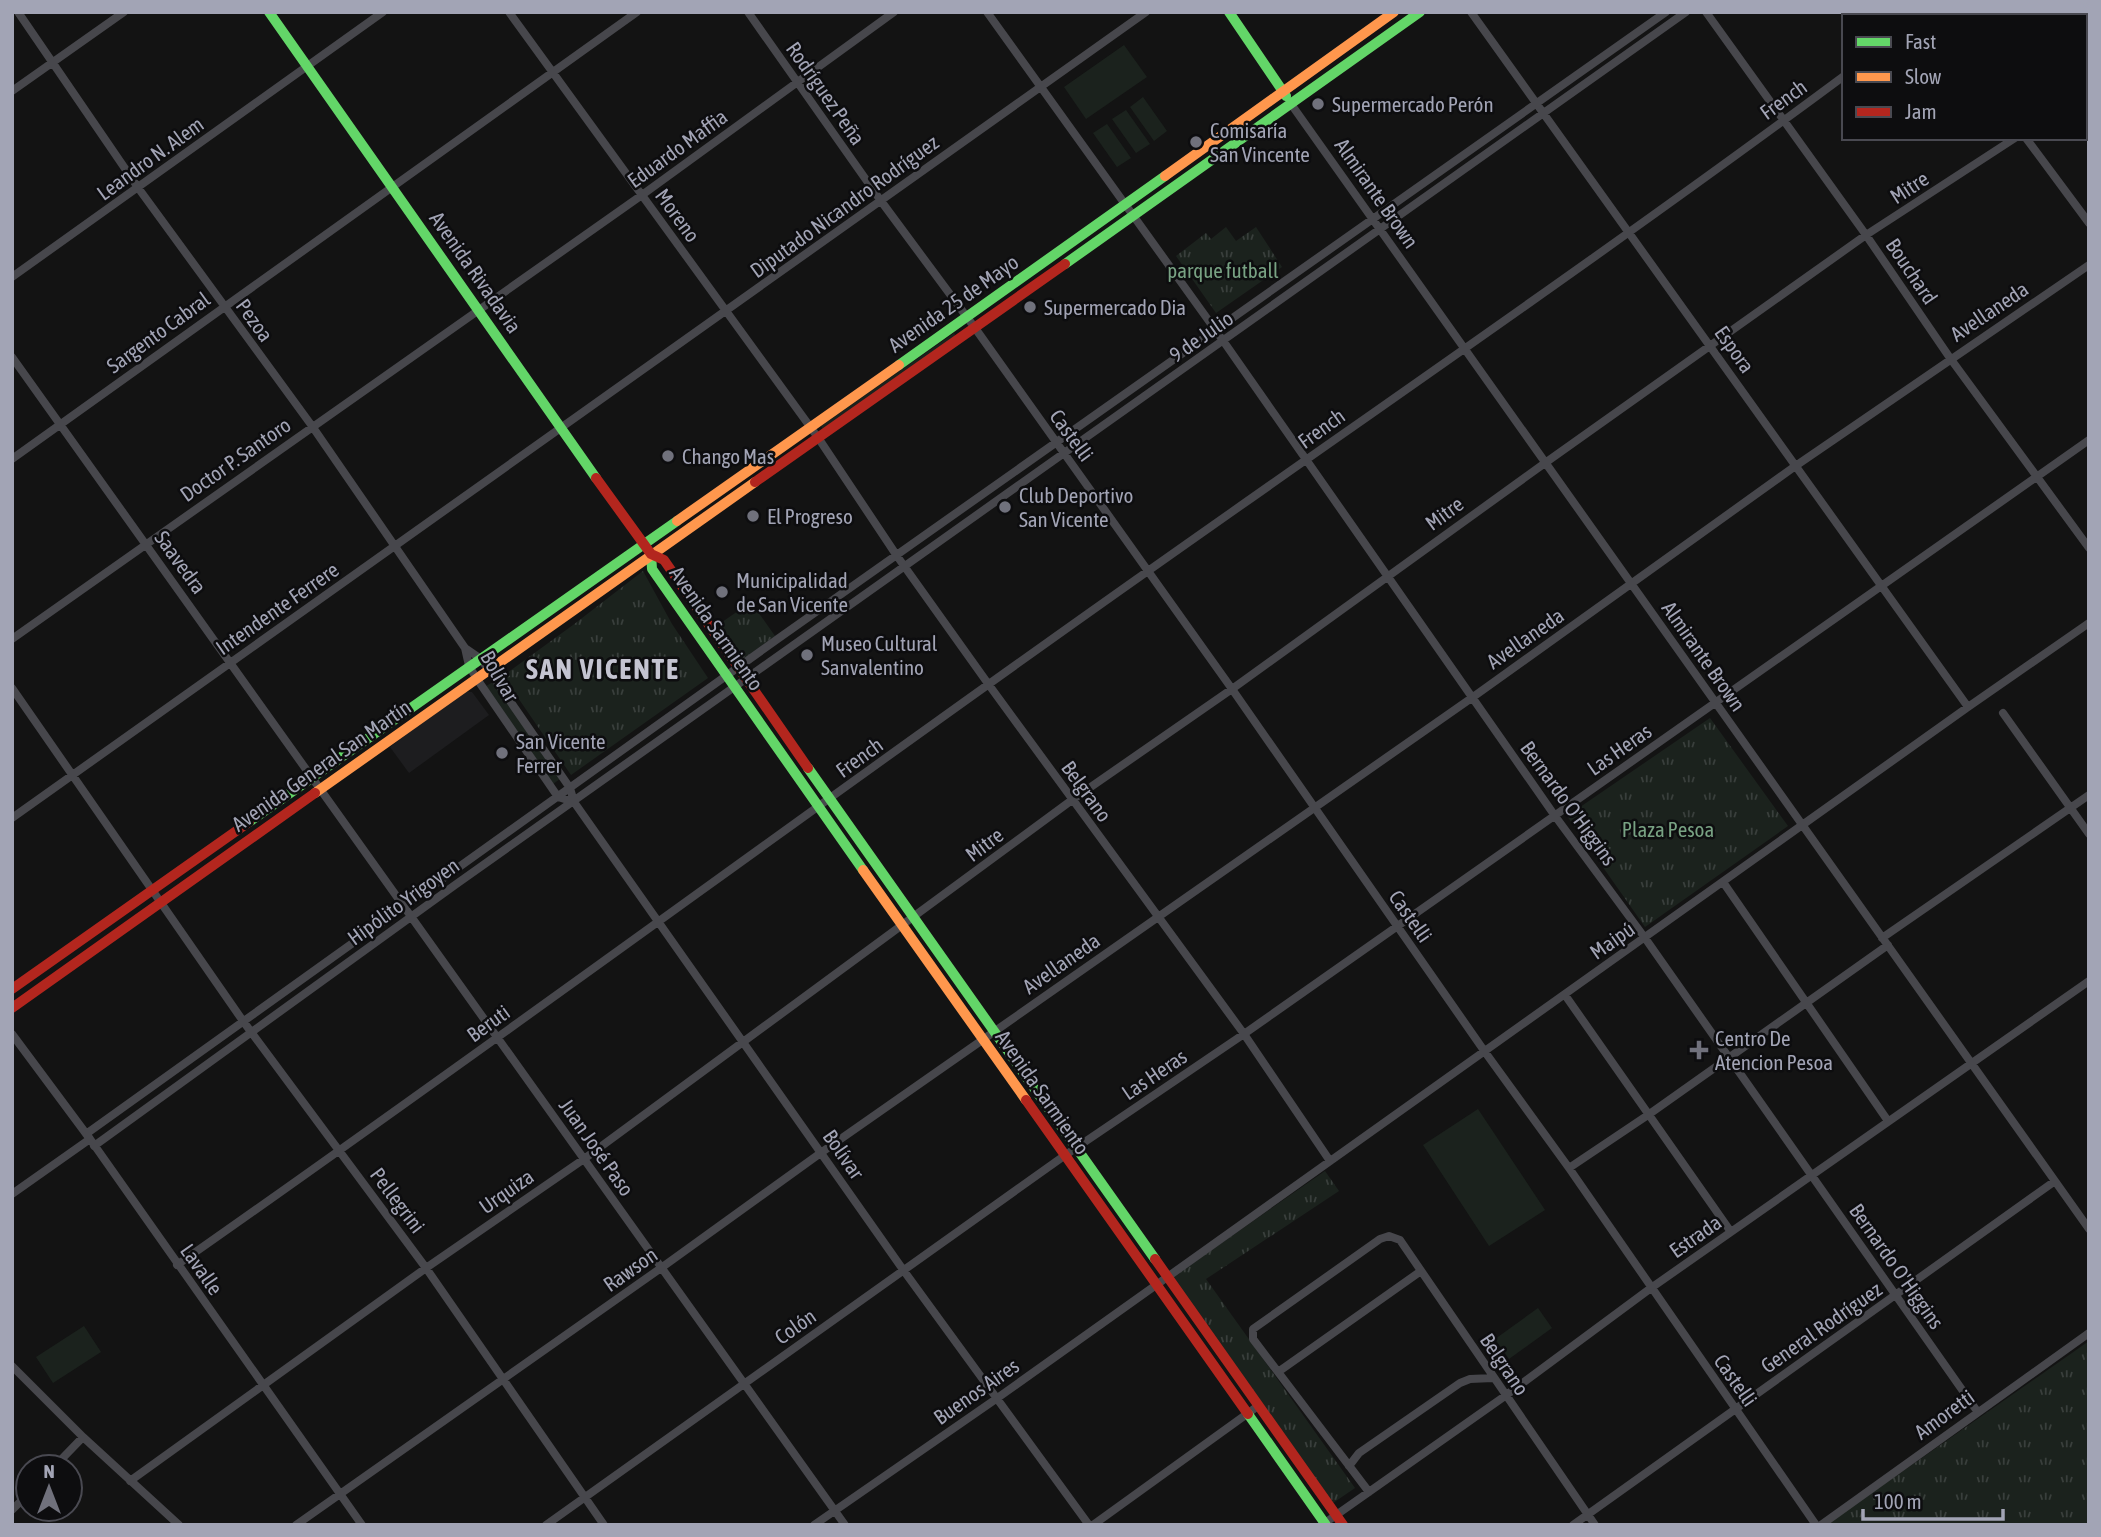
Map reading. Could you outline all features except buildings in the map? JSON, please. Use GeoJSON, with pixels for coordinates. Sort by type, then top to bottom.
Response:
{"type":"FeatureCollection","features":[{"type":"Feature","properties":{"kind":"main road","name":"Avenida Rivadavia"},"geometry":{"type":"LineString","coordinates":[[269,12],[651,554]]}},
{"type":"Feature","properties":{"kind":"main road"},"geometry":{"type":"LineString","coordinates":[[1228,12],[1291,104]]}},
{"type":"Feature","properties":{"kind":"main road","name":"Avenida 25 de Mayo"},"geometry":{"type":"LineString","coordinates":[[643,544],[1394,12]]}},
{"type":"Feature","properties":{"kind":"main road","name":"Avenida 25 de Mayo"},"geometry":{"type":"LineString","coordinates":[[651,554],[819,439],[1420,12]]}},
{"type":"Feature","properties":{"kind":"main road","name":"Avenida General San Martín"},"geometry":{"type":"LineString","coordinates":[[12,989],[643,544]]}},
{"type":"Feature","properties":{"kind":"main road","name":"Avenida General San Martín"},"geometry":{"type":"LineString","coordinates":[[12,1008],[651,554]]}},
{"type":"Feature","properties":{"kind":"main road","name":"Avenida Sarmiento"},"geometry":{"type":"LineString","coordinates":[[1324,1524],[734,688],[652,569],[651,554],[664,560],[1340,1520]]}},
{"type":"Feature","properties":{"kind":"street","name":"Pezoa"},"geometry":{"type":"LineString","coordinates":[[18,12],[139,189],[312,426],[465,648]]}},
{"type":"Feature","properties":{"kind":"street"},"geometry":{"type":"LineString","coordinates":[[12,91],[124,12]]}},
{"type":"Feature","properties":{"kind":"street","name":"Leandro N. Alem"},"geometry":{"type":"LineString","coordinates":[[12,277],[139,189],[383,12]]}},
{"type":"Feature","properties":{"kind":"street","name":"Moreno"},"geometry":{"type":"LineString","coordinates":[[509,12],[819,439]]}},
{"type":"Feature","properties":{"kind":"street","name":"Sargento Cabral"},"geometry":{"type":"LineString","coordinates":[[12,458],[637,12]]}},
{"type":"Feature","properties":{"kind":"street","name":"Rodríguez Peña"},"geometry":{"type":"LineString","coordinates":[[748,12],[881,201],[975,328]]}},
{"type":"Feature","properties":{"kind":"street","name":"Eduardo Maffia"},"geometry":{"type":"LineString","coordinates":[[479,309],[642,195],[894,12]]}},
{"type":"Feature","properties":{"kind":"street","name":"Bernardo O'Higgins"},"geometry":{"type":"LineString","coordinates":[[987,12],[1224,342],[1555,816],[1646,938],[1977,1411]]}},
{"type":"Feature","properties":{"kind":"street","name":"Diputado Nicandro Rodríguez"},"geometry":{"type":"LineString","coordinates":[[562,429],[1146,12]]}},
{"type":"Feature","properties":{"kind":"street","name":"Espora"},"geometry":{"type":"LineString","coordinates":[[1471,12],[1968,707]]}},
{"type":"Feature","properties":{"kind":"street","name":"9 de Julio"},"geometry":{"type":"LineString","coordinates":[[726,676],[1666,12]]}},
{"type":"Feature","properties":{"kind":"street","name":"9 de Julio"},"geometry":{"type":"LineString","coordinates":[[734,688],[1686,12]]}},
{"type":"Feature","properties":{"kind":"street","name":"Bouchard"},"geometry":{"type":"LineString","coordinates":[[1706,12],[1866,235],[1950,358],[2089,548]]}},
{"type":"Feature","properties":{"kind":"street","name":"French"},"geometry":{"type":"LineString","coordinates":[[818,807],[1842,77]]}},
{"type":"Feature","properties":{"kind":"street","name":"Almirante Brown"},"geometry":{"type":"LineString","coordinates":[[1291,104],[2089,1229]]}},
{"type":"Feature","properties":{"kind":"street","name":"Mitre"},"geometry":{"type":"LineString","coordinates":[[901,928],[1072,800],[1232,689],[1866,235],[2012,140]]}},
{"type":"Feature","properties":{"kind":"street"},"geometry":{"type":"LineString","coordinates":[[2027,140],[2089,223]]}},
{"type":"Feature","properties":{"kind":"street","name":"Avellaneda"},"geometry":{"type":"LineString","coordinates":[[983,1040],[1312,807],[1473,697],[1794,467],[2089,265]]}},
{"type":"Feature","properties":{"kind":"street","name":"Doctor P. Santoro"},"geometry":{"type":"LineString","coordinates":[[12,639],[479,309]]}},
{"type":"Feature","properties":{"kind":"street","name":"Castelli"},"geometry":{"type":"LineString","coordinates":[[975,328],[1232,689],[1312,807],[1569,1168],[1818,1525]]}},
{"type":"Feature","properties":{"kind":"street","name":"Saavedra"},"geometry":{"type":"LineString","coordinates":[[12,357],[321,789]]}},
{"type":"Feature","properties":{"kind":"street","name":"Intendente Ferrere"},"geometry":{"type":"LineString","coordinates":[[12,818],[562,429]]}},
{"type":"Feature","properties":{"kind":"street","name":"Belgrano"},"geometry":{"type":"LineString","coordinates":[[819,439],[897,556],[1244,1034],[1330,1161]]}},
{"type":"Feature","properties":{"kind":"street","name":"Las Heras"},"geometry":{"type":"LineString","coordinates":[[1064,1156],[1244,1034],[2089,440]]}},
{"type":"Feature","properties":{"kind":"street","name":"Maipú"},"geometry":{"type":"LineString","coordinates":[[1156,1285],[2089,623]]}},
{"type":"Feature","properties":{"kind":"street","name":"Bolívar"},"geometry":{"type":"LineString","coordinates":[[465,648],[481,659],[570,789],[574,802],[657,922],[996,1399],[1091,1525]]}},
{"type":"Feature","properties":{"kind":"street","name":"Bolívar"},"geometry":{"type":"LineString","coordinates":[[465,648],[477,679],[558,797]]}},
{"type":"Feature","properties":{"kind":"street","name":"Hipólito Yrigoyen"},"geometry":{"type":"LineString","coordinates":[[90,1140],[243,1021],[726,676]]}},
{"type":"Feature","properties":{"kind":"street","name":"Pellegrini"},"geometry":{"type":"LineString","coordinates":[[12,688],[250,1031],[426,1268],[604,1525]]}},
{"type":"Feature","properties":{"kind":"street","name":"Hipólito Yrigoyen"},"geometry":{"type":"LineString","coordinates":[[12,1194],[250,1031],[734,688]]}},
{"type":"Feature","properties":{"kind":"street"},"geometry":{"type":"LineString","coordinates":[[2003,712],[2089,834]]}},
{"type":"Feature","properties":{"kind":"street","name":"Juan José Paso"},"geometry":{"type":"LineString","coordinates":[[321,789],[845,1525]]}},
{"type":"Feature","properties":{"kind":"street"},"geometry":{"type":"LineString","coordinates":[[1569,1168],[1648,1115],[2089,795]]}},
{"type":"Feature","properties":{"kind":"street"},"geometry":{"type":"LineString","coordinates":[[558,797],[574,802]]}},
{"type":"Feature","properties":{"kind":"street","name":"Beruti"},"geometry":{"type":"LineString","coordinates":[[177,1265],[818,807]]}},
{"type":"Feature","properties":{"kind":"street"},"geometry":{"type":"LineString","coordinates":[[1723,882],[1888,1121]]}},
{"type":"Feature","properties":{"kind":"street","name":"Urquiza"},"geometry":{"type":"LineString","coordinates":[[130,1481],[584,1158],[901,928]]}},
{"type":"Feature","properties":{"kind":"street","name":"Estrada"},"geometry":{"type":"LineString","coordinates":[[1324,1524],[1340,1520],[1369,1492],[1651,1288],[2089,981]]}},
{"type":"Feature","properties":{"kind":"street"},"geometry":{"type":"LineString","coordinates":[[1565,995],[1731,1232]]}},
{"type":"Feature","properties":{"kind":"street","name":"Lavalle"},"geometry":{"type":"LineString","coordinates":[[12,1034],[362,1525]]}},
{"type":"Feature","properties":{"kind":"street","name":"Rawson"},"geometry":{"type":"LineString","coordinates":[[296,1525],[983,1040]]}},
{"type":"Feature","properties":{"kind":"street","name":"Colón"},"geometry":{"type":"LineString","coordinates":[[546,1525],[1064,1156]]}},
{"type":"Feature","properties":{"kind":"street","name":"General Rodríguez"},"geometry":{"type":"LineString","coordinates":[[1573,1525],[2055,1181]]}},
{"type":"Feature","properties":{"kind":"street","name":"Belgrano"},"geometry":{"type":"LineString","coordinates":[[1278,1371],[1254,1339],[1253,1329],[1380,1239],[1396,1237],[1595,1525]]}},
{"type":"Feature","properties":{"kind":"street"},"geometry":{"type":"LineString","coordinates":[[1369,1492],[1278,1371],[1421,1271]]}},
{"type":"Feature","properties":{"kind":"street","name":"Buenos Aires"},"geometry":{"type":"LineString","coordinates":[[814,1525],[1156,1285]]}},
{"type":"Feature","properties":{"kind":"street","name":"Amoretti"},"geometry":{"type":"LineString","coordinates":[[1818,1525],[2089,1333]]}},
{"type":"Feature","properties":{"kind":"street"},"geometry":{"type":"LineString","coordinates":[[12,1366],[83,1437],[179,1525]]}},
{"type":"Feature","properties":{"kind":"street"},"geometry":{"type":"LineString","coordinates":[[1349,1465],[1359,1453],[1460,1383],[1469,1379],[1493,1378]]}},
{"type":"Feature","properties":{"kind":"street"},"geometry":{"type":"LineString","coordinates":[[1091,1525],[1258,1406]]}},
{"type":"Feature","properties":{"kind":"street"},"geometry":{"type":"LineString","coordinates":[[68,1453],[83,1437]]}},
{"type":"Feature","properties":{"kind":"shaded area"},"geometry":{"type":"Polygon","coordinates":[[[463,691],[472,692],[489,715],[409,773],[390,747],[463,691]]]}},
{"type":"Feature","properties":{"kind":"green space"},"geometry":{"type":"Polygon","coordinates":[[[1124,45],[1147,77],[1086,119],[1064,87],[1124,45]]]}},
{"type":"Feature","properties":{"kind":"green space"},"geometry":{"type":"Polygon","coordinates":[[[1143,97],[1167,131],[1154,141],[1130,107],[1143,97]]]}},
{"type":"Feature","properties":{"kind":"green space"},"geometry":{"type":"Polygon","coordinates":[[[1126,110],[1150,144],[1136,153],[1112,119],[1126,110]]]}},
{"type":"Feature","properties":{"kind":"green space"},"geometry":{"type":"Polygon","coordinates":[[[1107,124],[1131,158],[1117,167],[1093,133],[1107,124]]]}},
{"type":"Feature","properties":{"kind":"green space","name":"parque futball"},"geometry":{"type":"Polygon","coordinates":[[[1226,227],[1236,241],[1256,227],[1282,267],[1216,313],[1176,256],[1206,233],[1211,239],[1226,227]]]}},
{"type":"Feature","properties":{"kind":"green space"},"geometry":{"type":"Polygon","coordinates":[[[954,333],[957,337],[823,430],[821,426],[954,333]]]}},
{"type":"Feature","properties":{"kind":"green space"},"geometry":{"type":"Polygon","coordinates":[[[643,571],[672,624],[708,678],[571,775],[503,676],[643,571]]]}},
{"type":"Feature","properties":{"kind":"green space"},"geometry":{"type":"Polygon","coordinates":[[[751,602],[775,636],[740,661],[715,627],[751,602]]]}},
{"type":"Feature","properties":{"kind":"green space"},"geometry":{"type":"Polygon","coordinates":[[[493,682],[560,779],[553,784],[486,686],[493,682]]]}},
{"type":"Feature","properties":{"kind":"green space","name":"Plaza Pesoa"},"geometry":{"type":"Polygon","coordinates":[[[1710,718],[1788,826],[1645,927],[1567,816],[1710,718]]]}},
{"type":"Feature","properties":{"kind":"green space"},"geometry":{"type":"Polygon","coordinates":[[[1478,1109],[1545,1210],[1489,1246],[1423,1145],[1478,1109]]]}},
{"type":"Feature","properties":{"kind":"green space"},"geometry":{"type":"Polygon","coordinates":[[[1325,1171],[1339,1191],[1206,1279],[1355,1488],[1333,1503],[1173,1277],[1325,1171]]]}},
{"type":"Feature","properties":{"kind":"green space"},"geometry":{"type":"Polygon","coordinates":[[[1538,1308],[1552,1328],[1509,1359],[1495,1339],[1538,1308]]]}},
{"type":"Feature","properties":{"kind":"green space"},"geometry":{"type":"Polygon","coordinates":[[[84,1326],[101,1352],[53,1383],[36,1357],[84,1326]]]}},
{"type":"Feature","properties":{"kind":"green space"},"geometry":{"type":"Polygon","coordinates":[[[2089,1341],[2089,1525],[1826,1525],[2089,1341]]]}},
{"type":"Feature","properties":{"kind":"traffic: fast"},"geometry":{"type":"LineString","coordinates":[[269,12],[596,478]]}},
{"type":"Feature","properties":{"kind":"traffic: fast"},"geometry":{"type":"LineString","coordinates":[[1229,12],[1286,96]]}},
{"type":"Feature","properties":{"kind":"traffic: fast"},"geometry":{"type":"LineString","coordinates":[[1065,264],[1420,12]]}},
{"type":"Feature","properties":{"kind":"traffic: fast"},"geometry":{"type":"LineString","coordinates":[[899,365],[1165,176]]}},
{"type":"Feature","properties":{"kind":"traffic: fast"},"geometry":{"type":"LineString","coordinates":[[249,822],[677,521]]}},
{"type":"Feature","properties":{"kind":"traffic: fast"},"geometry":{"type":"LineString","coordinates":[[651,554],[652,569],[863,870]]}},
{"type":"Feature","properties":{"kind":"traffic: fast"},"geometry":{"type":"LineString","coordinates":[[808,768],[1155,1259]]}},
{"type":"Feature","properties":{"kind":"traffic: fast"},"geometry":{"type":"LineString","coordinates":[[1248,1414],[1326,1525]]}},
{"type":"Feature","properties":{"kind":"traffic: slow"},"geometry":{"type":"LineString","coordinates":[[1165,176],[1394,12]]}},
{"type":"Feature","properties":{"kind":"traffic: slow"},"geometry":{"type":"LineString","coordinates":[[677,521],[899,365]]}},
{"type":"Feature","properties":{"kind":"traffic: slow"},"geometry":{"type":"LineString","coordinates":[[315,793],[755,482]]}},
{"type":"Feature","properties":{"kind":"traffic: slow"},"geometry":{"type":"LineString","coordinates":[[863,870],[1026,1100]]}},
{"type":"Feature","properties":{"kind":"traffic: jam"},"geometry":{"type":"LineString","coordinates":[[755,482],[1065,264]]}},
{"type":"Feature","properties":{"kind":"traffic: jam"},"geometry":{"type":"LineString","coordinates":[[596,478],[651,554],[664,560],[808,768]]}},
{"type":"Feature","properties":{"kind":"traffic: jam"},"geometry":{"type":"LineString","coordinates":[[12,1008],[315,793]]}},
{"type":"Feature","properties":{"kind":"traffic: jam"},"geometry":{"type":"LineString","coordinates":[[12,989],[249,822]]}},
{"type":"Feature","properties":{"kind":"traffic: jam"},"geometry":{"type":"LineString","coordinates":[[1026,1100],[1248,1414]]}},
{"type":"Feature","properties":{"kind":"traffic: jam"},"geometry":{"type":"LineString","coordinates":[[1155,1259],[1343,1525]]}},
{"type":"Feature","properties":{"kind":"place","name":"Supermercado Perón"},"geometry":{"type":"Point","coordinates":[1318,104]}},
{"type":"Feature","properties":{"kind":"place","name":"Comisaría San Vincente"},"geometry":{"type":"Point","coordinates":[1196,142]}},
{"type":"Feature","properties":{"kind":"place","name":"Supermercado Dia"},"geometry":{"type":"Point","coordinates":[1030,307]}},
{"type":"Feature","properties":{"kind":"place","name":"Chango Mas"},"geometry":{"type":"Point","coordinates":[668,456]}},
{"type":"Feature","properties":{"kind":"place","name":"Club Deportivo San Vicente"},"geometry":{"type":"Point","coordinates":[1005,507]}},
{"type":"Feature","properties":{"kind":"place","name":"El Progreso"},"geometry":{"type":"Point","coordinates":[753,516]}},
{"type":"Feature","properties":{"kind":"place","name":"Municipalidad de San Vicente"},"geometry":{"type":"Point","coordinates":[722,592]}},
{"type":"Feature","properties":{"kind":"place","name":"Museo Cultural Sanvalentino"},"geometry":{"type":"Point","coordinates":[807,655]}},
{"type":"Feature","properties":{"kind":"place","name":"San Vicente Ferrer"},"geometry":{"type":"Point","coordinates":[502,753]}},
{"type":"Feature","properties":{"kind":"place","name":"Centro De Atencion Pesoa"},"geometry":{"type":"Point","coordinates":[1699,1050]}},
{"type":"Feature","properties":{"kind":"district","name":"SAN VICENTE"},"geometry":{"type":"Point","coordinates":[603,669]}}]}
